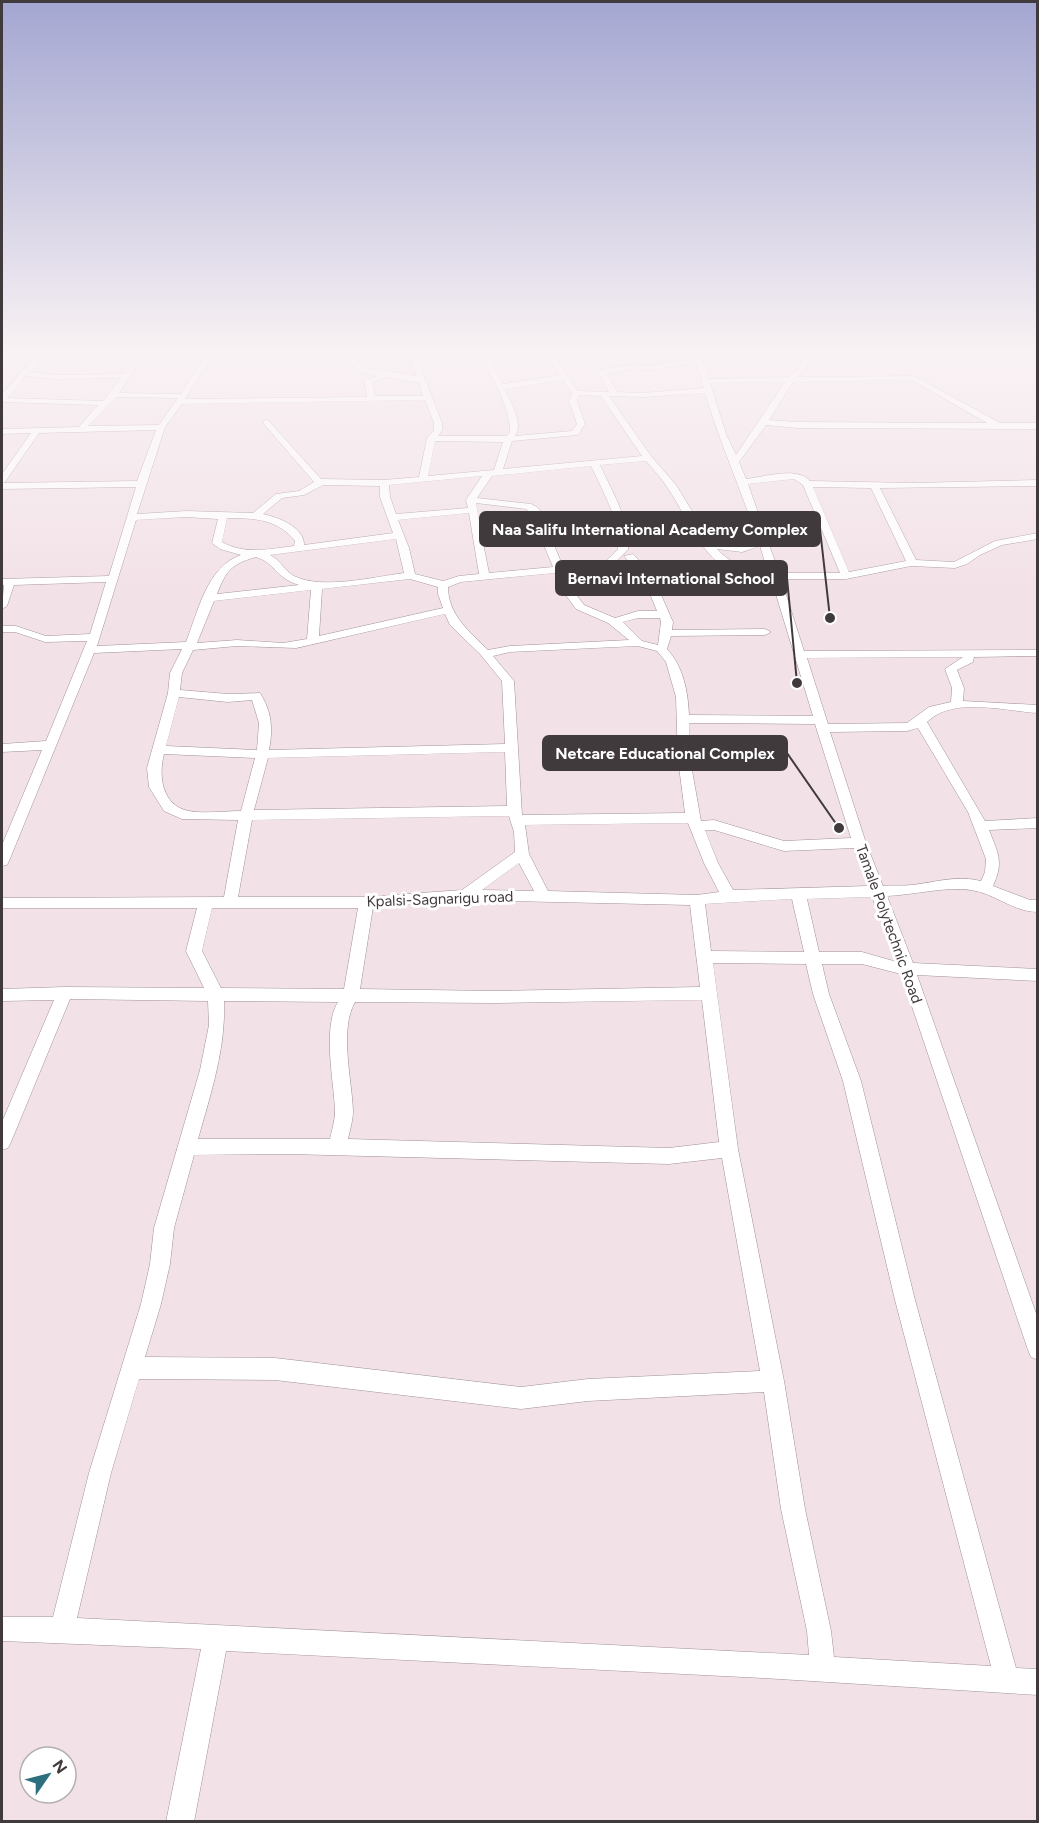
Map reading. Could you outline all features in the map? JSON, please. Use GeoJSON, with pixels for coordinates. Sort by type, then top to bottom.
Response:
{"type":"FeatureCollection","features":[{"type":"Feature","properties":{"kind":"street"},"geometry":{"type":"LineString","coordinates":[[2,480],[32,437]]}},
{"type":"Feature","properties":{"kind":"street"},"geometry":{"type":"LineString","coordinates":[[2,861],[90,650],[157,437]]}},
{"type":"Feature","properties":{"kind":"street"},"geometry":{"type":"LineString","coordinates":[[281,437],[321,482]]}},
{"type":"Feature","properties":{"kind":"street"},"geometry":{"type":"LineString","coordinates":[[423,479],[431,438],[530,437]]}},
{"type":"Feature","properties":{"kind":"street"},"geometry":{"type":"LineString","coordinates":[[634,437],[680,499],[708,545],[729,566],[745,572],[775,576],[846,576],[876,568],[912,563],[962,563],[977,552],[1014,538],[1038,536]]}},
{"type":"Feature","properties":{"kind":"street","name":"Tamale Polytechnic Road"},"geometry":{"type":"LineString","coordinates":[[725,437],[743,482],[775,576],[859,843],[907,968],[1038,1350]]}},
{"type":"Feature","properties":{"kind":"street"},"geometry":{"type":"LineString","coordinates":[[734,463],[753,437]]}},
{"type":"Feature","properties":{"kind":"street"},"geometry":{"type":"LineString","coordinates":[[485,576],[472,505],[494,473],[508,439]]}},
{"type":"Feature","properties":{"kind":"street"},"geometry":{"type":"LineString","coordinates":[[256,515],[279,496],[301,493],[321,482],[384,483],[648,458]]}},
{"type":"Feature","properties":{"kind":"street"},"geometry":{"type":"LineString","coordinates":[[594,463],[621,525],[624,539],[623,550],[634,564],[645,572],[667,622],[664,644],[660,650]]}},
{"type":"Feature","properties":{"kind":"street"},"geometry":{"type":"LineString","coordinates":[[743,482],[794,476],[802,478],[807,484],[846,576]]}},
{"type":"Feature","properties":{"kind":"street"},"geometry":{"type":"LineString","coordinates":[[384,483],[385,497],[394,517],[410,576]]}},
{"type":"Feature","properties":{"kind":"street"},"geometry":{"type":"LineString","coordinates":[[807,484],[1038,483]]}},
{"type":"Feature","properties":{"kind":"street"},"geometry":{"type":"LineString","coordinates":[[2,486],[141,484]]}},
{"type":"Feature","properties":{"kind":"street"},"geometry":{"type":"LineString","coordinates":[[874,485],[912,563]]}},
{"type":"Feature","properties":{"kind":"street"},"geometry":{"type":"LineString","coordinates":[[394,517],[472,505],[522,505],[534,509],[546,524],[545,535],[567,590],[576,598],[580,608],[591,610],[614,622],[629,632],[638,643]]}},
{"type":"Feature","properties":{"kind":"street"},"geometry":{"type":"LineString","coordinates":[[222,515],[218,543],[225,549],[256,554],[275,561],[284,576],[317,587]]}},
{"type":"Feature","properties":{"kind":"street"},"geometry":{"type":"LineString","coordinates":[[133,517],[256,515],[279,521],[288,527],[300,541],[298,548]]}},
{"type":"Feature","properties":{"kind":"street"},"geometry":{"type":"LineString","coordinates":[[477,540],[545,535]]}},
{"type":"Feature","properties":{"kind":"street"},"geometry":{"type":"LineString","coordinates":[[400,536],[256,554],[234,559],[227,564],[220,573],[190,646],[176,673],[174,693],[154,768],[156,787],[169,808],[187,816],[246,814],[516,815],[695,822],[714,825],[784,846],[859,843]]}},
{"type":"Feature","properties":{"kind":"street"},"geometry":{"type":"LineString","coordinates":[[708,545],[742,549],[763,541]]}},
{"type":"Feature","properties":{"kind":"street"},"geometry":{"type":"LineString","coordinates":[[608,566],[610,561],[623,550]]}},
{"type":"Feature","properties":{"kind":"street"},"geometry":{"type":"LineString","coordinates":[[210,598],[410,576],[432,579],[443,585],[459,579],[485,576],[634,564]]}},
{"type":"Feature","properties":{"kind":"street"},"geometry":{"type":"LineString","coordinates":[[651,585],[719,580],[745,572]]}},
{"type":"Feature","properties":{"kind":"street"},"geometry":{"type":"LineString","coordinates":[[2,606],[6,582],[112,579]]}},
{"type":"Feature","properties":{"kind":"street"},"geometry":{"type":"LineString","coordinates":[[443,585],[443,594],[454,623],[486,654],[508,681],[516,815],[522,854],[544,897]]}},
{"type":"Feature","properties":{"kind":"street"},"geometry":{"type":"LineString","coordinates":[[313,641],[317,587]]}},
{"type":"Feature","properties":{"kind":"street"},"geometry":{"type":"LineString","coordinates":[[90,650],[237,643],[283,646],[450,610]]}},
{"type":"Feature","properties":{"kind":"street"},"geometry":{"type":"LineString","coordinates":[[614,622],[642,612],[664,615]]}},
{"type":"Feature","properties":{"kind":"street"},"geometry":{"type":"LineString","coordinates":[[2,629],[16,629],[45,639],[94,637]]}},
{"type":"Feature","properties":{"kind":"street"},"geometry":{"type":"LineString","coordinates":[[666,633],[765,632]]}},
{"type":"Feature","properties":{"kind":"street"},"geometry":{"type":"LineString","coordinates":[[486,654],[520,648],[638,643],[660,650],[672,661],[682,698],[684,759],[695,822],[711,863],[729,896]]}},
{"type":"Feature","properties":{"kind":"street"},"geometry":{"type":"LineString","coordinates":[[954,706],[959,695],[951,669],[969,660],[968,653]]}},
{"type":"Feature","properties":{"kind":"street"},"geometry":{"type":"LineString","coordinates":[[800,655],[1038,653]]}},
{"type":"Feature","properties":{"kind":"street"},"geometry":{"type":"LineString","coordinates":[[174,693],[228,698],[256,696],[263,705],[265,718],[263,753],[246,814],[230,902]]}},
{"type":"Feature","properties":{"kind":"street"},"geometry":{"type":"LineString","coordinates":[[683,719],[907,727],[921,722],[928,712],[954,706],[1038,709]]}},
{"type":"Feature","properties":{"kind":"street"},"geometry":{"type":"LineString","coordinates":[[921,722],[975,812],[993,859],[992,872],[985,888]]}},
{"type":"Feature","properties":{"kind":"street"},"geometry":{"type":"LineString","coordinates":[[2,748],[50,745]]}},
{"type":"Feature","properties":{"kind":"street"},"geometry":{"type":"LineString","coordinates":[[158,750],[263,753],[511,748]]}},
{"type":"Feature","properties":{"kind":"street"},"geometry":{"type":"LineString","coordinates":[[980,826],[1038,823]]}},
{"type":"Feature","properties":{"kind":"street"},"geometry":{"type":"LineString","coordinates":[[465,895],[522,854]]}},
{"type":"Feature","properties":{"kind":"street","name":"Kpalsi-Sagnarigu road"},"geometry":{"type":"LineString","coordinates":[[2,903],[366,902],[465,895],[697,900],[729,896],[799,896],[913,890],[947,884],[970,884],[1029,906],[1038,906]]}},
{"type":"Feature","properties":{"kind":"street"},"geometry":{"type":"LineString","coordinates":[[799,896],[821,994],[852,1081],[908,1312],[1007,1680]]}},
{"type":"Feature","properties":{"kind":"street"},"geometry":{"type":"LineString","coordinates":[[697,900],[729,1149],[773,1381],[793,1509],[819,1631],[823,1668]]}},
{"type":"Feature","properties":{"kind":"street"},"geometry":{"type":"LineString","coordinates":[[62,1630],[100,1473],[133,1368],[158,1274],[164,1228],[189,1147],[215,1036],[216,995],[194,951],[206,902]]}},
{"type":"Feature","properties":{"kind":"street"},"geometry":{"type":"LineString","coordinates":[[338,1147],[344,1114],[339,1037],[341,1011],[351,994],[366,902]]}},
{"type":"Feature","properties":{"kind":"street"},"geometry":{"type":"LineString","coordinates":[[704,957],[862,958],[890,967],[1038,975]]}},
{"type":"Feature","properties":{"kind":"street"},"geometry":{"type":"LineString","coordinates":[[2,1142],[64,993]]}},
{"type":"Feature","properties":{"kind":"street"},"geometry":{"type":"LineString","coordinates":[[2,994],[351,994],[495,997],[708,993]]}},
{"type":"Feature","properties":{"kind":"street"},"geometry":{"type":"LineString","coordinates":[[189,1147],[338,1147],[669,1156],[729,1149]]}},
{"type":"Feature","properties":{"kind":"street"},"geometry":{"type":"LineString","coordinates":[[133,1368],[274,1369],[521,1398],[588,1390],[773,1381]]}},
{"type":"Feature","properties":{"kind":"street"},"geometry":{"type":"LineString","coordinates":[[2,1629],[62,1630],[823,1668],[1038,1682]]}},
{"type":"Feature","properties":{"kind":"street"},"geometry":{"type":"LineString","coordinates":[[180,1821],[216,1639]]}},
{"type":"Feature","properties":{"kind":"place","name":"Naa Salifu International Academy Complex"},"geometry":{"type":"Point","coordinates":[830,618]}},
{"type":"Feature","properties":{"kind":"place","name":"Bernavi International School"},"geometry":{"type":"Point","coordinates":[797,683]}},
{"type":"Feature","properties":{"kind":"place","name":"Netcare Educational Complex"},"geometry":{"type":"Point","coordinates":[839,828]}}]}
